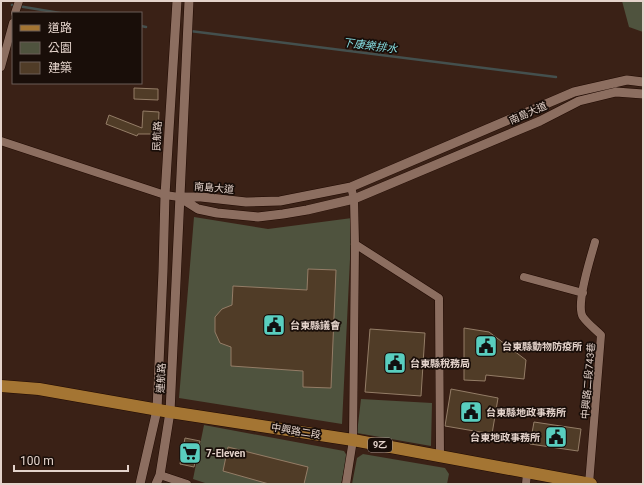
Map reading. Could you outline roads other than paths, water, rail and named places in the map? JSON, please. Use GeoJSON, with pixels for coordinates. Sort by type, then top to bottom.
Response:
{"type":"FeatureCollection","features":[{"type":"Feature","properties":{"kind":"main road","name":"中興路二段"},"geometry":{"type":"LineString","coordinates":[[1,386],[39,389],[157,410],[354,440],[440,456],[527,478],[590,484]]}},
{"type":"Feature","properties":{"kind":"street"},"geometry":{"type":"LineString","coordinates":[[16,12],[18,1]]}},
{"type":"Feature","properties":{"kind":"street","name":"民航路"},"geometry":{"type":"LineString","coordinates":[[163,272],[164,195],[177,1]]}},
{"type":"Feature","properties":{"kind":"street"},"geometry":{"type":"LineString","coordinates":[[1,141],[164,195],[179,197],[189,1]]}},
{"type":"Feature","properties":{"kind":"street"},"geometry":{"type":"LineString","coordinates":[[1,67],[12,27]]}},
{"type":"Feature","properties":{"kind":"street","name":"南島大道"},"geometry":{"type":"LineString","coordinates":[[179,197],[201,197],[246,202],[280,202],[351,187],[574,92],[627,80],[643,82]]}},
{"type":"Feature","properties":{"kind":"street","name":"南島大道"},"geometry":{"type":"LineString","coordinates":[[179,197],[198,209],[217,213],[258,217],[306,210],[354,199],[540,120],[579,101],[616,92],[643,94]]}},
{"type":"Feature","properties":{"kind":"street"},"geometry":{"type":"LineString","coordinates":[[346,484],[354,440],[355,244],[354,199],[351,187]]}},
{"type":"Feature","properties":{"kind":"street","name":"連航路"},"geometry":{"type":"LineString","coordinates":[[156,484],[160,475],[170,412],[179,197]]}},
{"type":"Feature","properties":{"kind":"street","name":"中興路二段743巷"},"geometry":{"type":"LineString","coordinates":[[590,484],[601,334],[583,316],[580,306],[586,270],[595,242]]}},
{"type":"Feature","properties":{"kind":"street"},"geometry":{"type":"LineString","coordinates":[[355,244],[439,298],[440,456]]}},
{"type":"Feature","properties":{"kind":"street","name":"連航路"},"geometry":{"type":"LineString","coordinates":[[140,484],[157,410],[163,272]]}},
{"type":"Feature","properties":{"kind":"street"},"geometry":{"type":"LineString","coordinates":[[524,277],[583,293]]}},
{"type":"Feature","properties":{"kind":"street"},"geometry":{"type":"LineString","coordinates":[[160,475],[187,484]]}},
{"type":"Feature","properties":{"kind":"waterway","name":"下康樂排水"},"geometry":{"type":"LineString","coordinates":[[12,5],[54,12]]}},
{"type":"Feature","properties":{"kind":"waterway","name":"下康樂排水"},"geometry":{"type":"LineString","coordinates":[[142,26],[146,27]]}},
{"type":"Feature","properties":{"kind":"waterway","name":"下康樂排水"},"geometry":{"type":"LineString","coordinates":[[190,31],[556,77]]}},
{"type":"Feature","properties":{"kind":"place","name":"台東縣議會"},"geometry":{"type":"Point","coordinates":[274,325]}},
{"type":"Feature","properties":{"kind":"place","name":"台東縣動物防疫所"},"geometry":{"type":"Point","coordinates":[486,346]}},
{"type":"Feature","properties":{"kind":"place","name":"台東縣稅務局"},"geometry":{"type":"Point","coordinates":[395,363]}},
{"type":"Feature","properties":{"kind":"place","name":"台東縣地政事務所"},"geometry":{"type":"Point","coordinates":[471,412]}},
{"type":"Feature","properties":{"kind":"place","name":"台東地政事務所"},"geometry":{"type":"Point","coordinates":[556,437]}},
{"type":"Feature","properties":{"kind":"place","name":"7-Eleven"},"geometry":{"type":"Point","coordinates":[190,453]}}]}
